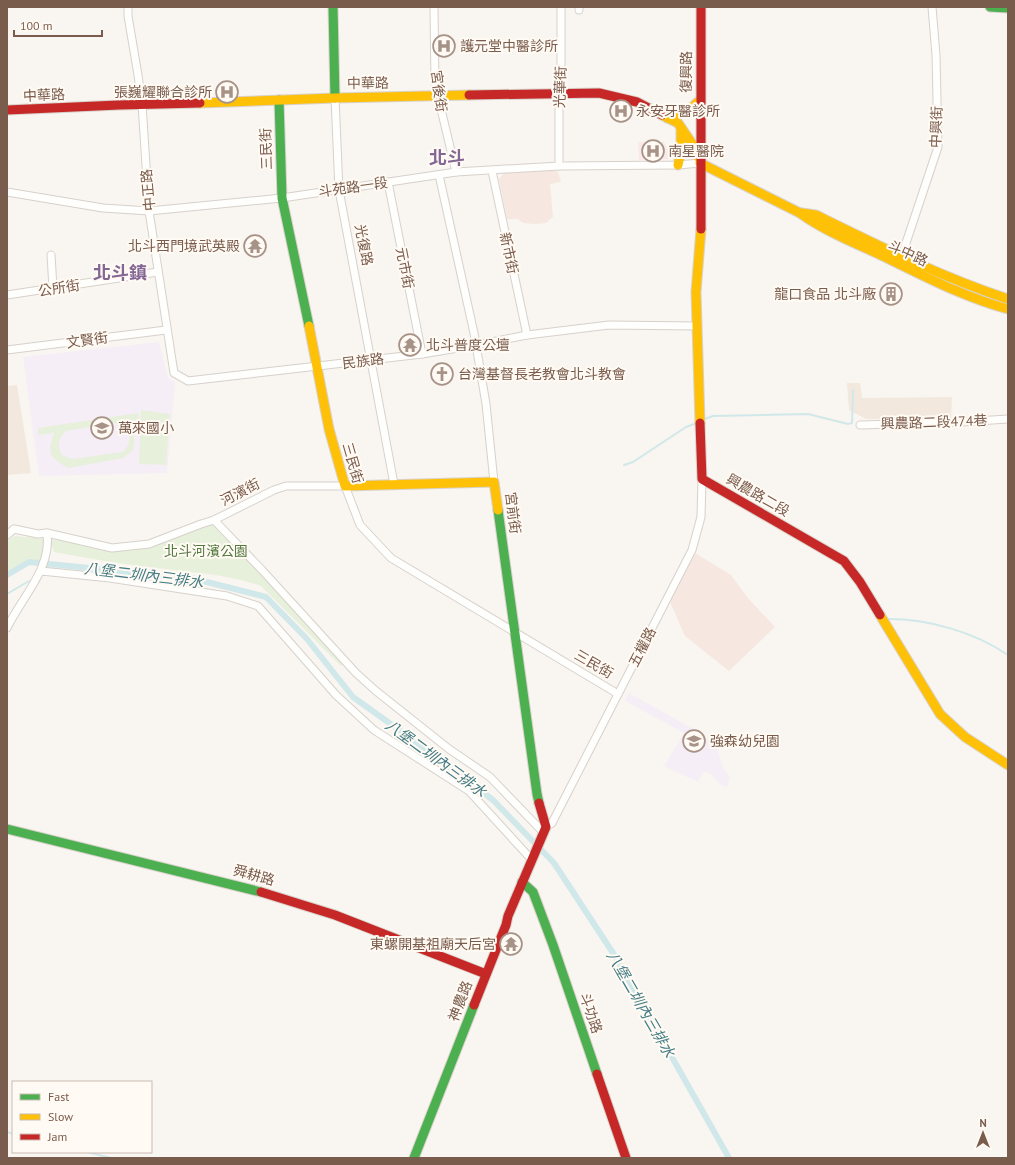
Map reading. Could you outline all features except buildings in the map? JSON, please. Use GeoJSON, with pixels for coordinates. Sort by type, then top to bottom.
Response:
{"type":"FeatureCollection","features":[{"type":"Feature","properties":{"kind":"street","name":"中正路"},"geometry":{"type":"LineString","coordinates":[[128,7],[128,16],[142,104],[149,211],[166,330],[174,373]]}},
{"type":"Feature","properties":{"kind":"street","name":"光復路"},"geometry":{"type":"LineString","coordinates":[[333,7],[339,190],[394,484]]}},
{"type":"Feature","properties":{"kind":"street","name":"宮後街"},"geometry":{"type":"LineString","coordinates":[[434,7],[435,84],[456,172]]}},
{"type":"Feature","properties":{"kind":"street","name":"光華街"},"geometry":{"type":"LineString","coordinates":[[559,166],[559,106],[562,95],[561,7]]}},
{"type":"Feature","properties":{"kind":"street","name":"復興路"},"geometry":{"type":"LineString","coordinates":[[700,162],[701,7]]}},
{"type":"Feature","properties":{"kind":"street","name":"中興街"},"geometry":{"type":"LineString","coordinates":[[901,261],[938,147],[936,55],[932,7]]}},
{"type":"Feature","properties":{"kind":"street"},"geometry":{"type":"LineString","coordinates":[[990,7],[1008,8]]}},
{"type":"Feature","properties":{"kind":"street","name":"中華路"},"geometry":{"type":"LineString","coordinates":[[7,110],[335,98],[562,95],[599,93],[637,102],[681,126],[693,145],[700,162]]}},
{"type":"Feature","properties":{"kind":"street","name":"三民街"},"geometry":{"type":"LineString","coordinates":[[279,100],[282,198],[318,366],[329,429],[345,486],[360,525],[391,558],[618,694]]}},
{"type":"Feature","properties":{"kind":"street"},"geometry":{"type":"LineString","coordinates":[[667,118],[682,114],[692,109],[700,100]]}},
{"type":"Feature","properties":{"kind":"street"},"geometry":{"type":"LineString","coordinates":[[678,165],[682,156],[683,146],[681,126]]}},
{"type":"Feature","properties":{"kind":"street"},"geometry":{"type":"LineString","coordinates":[[700,162],[700,236],[696,286],[702,479]]}},
{"type":"Feature","properties":{"kind":"street","name":"斗中路"},"geometry":{"type":"LineString","coordinates":[[700,162],[722,175],[800,213],[812,222],[836,234],[901,261],[1008,299]]}},
{"type":"Feature","properties":{"kind":"street","name":"斗苑路一段"},"geometry":{"type":"LineString","coordinates":[[7,192],[103,208],[149,211],[282,198],[456,172],[559,166],[678,165],[700,162]]}},
{"type":"Feature","properties":{"kind":"street","name":"新市街"},"geometry":{"type":"LineString","coordinates":[[492,171],[528,335]]}},
{"type":"Feature","properties":{"kind":"street","name":"宮前街"},"geometry":{"type":"LineString","coordinates":[[439,175],[476,345],[486,404],[494,482],[514,633],[537,794],[544,832]]}},
{"type":"Feature","properties":{"kind":"street","name":"元市街"},"geometry":{"type":"LineString","coordinates":[[388,182],[422,354]]}},
{"type":"Feature","properties":{"kind":"street"},"geometry":{"type":"LineString","coordinates":[[52,255],[53,288]]}},
{"type":"Feature","properties":{"kind":"street","name":"斗中路"},"geometry":{"type":"LineString","coordinates":[[901,261],[957,291],[993,305],[1008,309]]}},
{"type":"Feature","properties":{"kind":"street","name":"公所街"},"geometry":{"type":"LineString","coordinates":[[7,295],[158,272]]}},
{"type":"Feature","properties":{"kind":"street","name":"民族路"},"geometry":{"type":"LineString","coordinates":[[174,373],[188,381],[422,354],[528,335],[608,325],[697,326]]}},
{"type":"Feature","properties":{"kind":"street","name":"文賢街"},"geometry":{"type":"LineString","coordinates":[[7,350],[166,330]]}},
{"type":"Feature","properties":{"kind":"street","name":"興農路二段474巷"},"geometry":{"type":"LineString","coordinates":[[860,425],[1008,419]]}},
{"type":"Feature","properties":{"kind":"street","name":"五權路"},"geometry":{"type":"LineString","coordinates":[[544,832],[552,823],[692,550],[701,516],[702,479]]}},
{"type":"Feature","properties":{"kind":"street","name":"興農路二段"},"geometry":{"type":"LineString","coordinates":[[702,479],[844,561],[860,582],[940,714],[965,737],[1008,765]]}},
{"type":"Feature","properties":{"kind":"street","name":"河濱街"},"geometry":{"type":"LineString","coordinates":[[7,535],[14,529],[38,534],[47,533],[112,548],[149,544],[214,520],[274,490],[286,486],[494,482]]}},
{"type":"Feature","properties":{"kind":"street"},"geometry":{"type":"LineString","coordinates":[[41,571],[110,578],[227,596],[258,606],[336,695],[374,730],[469,791],[533,857],[544,832],[490,777],[449,748],[376,691],[356,673],[214,520]]}},
{"type":"Feature","properties":{"kind":"street"},"geometry":{"type":"LineString","coordinates":[[7,628],[13,614],[22,604],[41,571],[48,544],[47,533]]}},
{"type":"Feature","properties":{"kind":"street","name":"舜耕路"},"geometry":{"type":"LineString","coordinates":[[7,829],[266,893],[335,915],[486,974]]}},
{"type":"Feature","properties":{"kind":"street","name":"神農路"},"geometry":{"type":"LineString","coordinates":[[414,1158],[533,857]]}},
{"type":"Feature","properties":{"kind":"street","name":"斗功路"},"geometry":{"type":"LineString","coordinates":[[522,882],[533,892],[553,945],[626,1158]]}},
{"type":"Feature","properties":{"kind":"shaded area","name":"南星醫院"},"geometry":{"type":"Polygon","coordinates":[[[638,142],[664,142],[671,159],[639,160],[638,142]]]}},
{"type":"Feature","properties":{"kind":"shaded area"},"geometry":{"type":"Polygon","coordinates":[[[552,170],[558,172],[561,182],[550,184],[553,217],[546,223],[535,224],[523,223],[518,219],[507,219],[499,179],[504,173],[552,170]]]}},
{"type":"Feature","properties":{"kind":"shaded area","name":"萬來國小"},"geometry":{"type":"Polygon","coordinates":[[[159,342],[168,378],[175,382],[167,473],[39,476],[23,357],[159,342]]]}},
{"type":"Feature","properties":{"kind":"shaded area"},"geometry":{"type":"Polygon","coordinates":[[[847,383],[860,383],[862,398],[952,397],[951,418],[866,419],[849,410],[847,383]]]}},
{"type":"Feature","properties":{"kind":"shaded area"},"geometry":{"type":"Polygon","coordinates":[[[17,385],[31,473],[7,475],[7,386],[17,385]]]}},
{"type":"Feature","properties":{"kind":"shaded area"},"geometry":{"type":"Polygon","coordinates":[[[695,553],[731,575],[747,597],[775,627],[729,671],[685,636],[670,602],[695,553]]]}},
{"type":"Feature","properties":{"kind":"shaded area","name":"強森幼兒園"},"geometry":{"type":"Polygon","coordinates":[[[629,693],[699,732],[717,749],[723,767],[730,778],[727,787],[721,785],[712,775],[704,771],[698,782],[664,766],[684,733],[625,701],[629,693]]]}},
{"type":"Feature","properties":{"kind":"green space"},"geometry":{"type":"Polygon","coordinates":[[[141,410],[170,414],[166,465],[139,464],[141,410]]]}},
{"type":"Feature","properties":{"kind":"green space"},"geometry":{"type":"Polygon","coordinates":[[[138,413],[139,419],[129,421],[134,434],[134,444],[133,450],[124,458],[68,468],[58,462],[51,455],[50,446],[54,433],[38,435],[38,428],[138,413]],[[113,423],[66,431],[61,436],[59,442],[59,448],[62,455],[72,459],[123,452],[130,439],[127,431],[119,425],[113,423]]]}},
{"type":"Feature","properties":{"kind":"green space","name":"北斗河濱公園"},"geometry":{"type":"Polygon","coordinates":[[[212,524],[279,588],[344,663],[341,666],[261,586],[238,579],[202,573],[123,564],[54,552],[49,539],[109,551],[150,546],[212,524]]]}},
{"type":"Feature","properties":{"kind":"green space"},"geometry":{"type":"Polygon","coordinates":[[[15,536],[46,539],[43,563],[29,562],[7,573],[7,541],[15,536]]]}},
{"type":"Feature","properties":{"kind":"waterway"},"geometry":{"type":"LineString","coordinates":[[702,420],[713,416],[808,414],[848,424],[852,423],[853,390]]}},
{"type":"Feature","properties":{"kind":"waterway"},"geometry":{"type":"LineString","coordinates":[[624,465],[633,462],[686,427],[697,423]]}},
{"type":"Feature","properties":{"kind":"waterway","name":"八堡二圳內三排水"},"geometry":{"type":"LineString","coordinates":[[7,575],[29,562],[191,578],[266,597],[307,639],[353,697],[434,755],[493,800],[554,863],[613,953],[729,1158]]}},
{"type":"Feature","properties":{"kind":"waterway"},"geometry":{"type":"LineString","coordinates":[[7,594],[29,581]]}},
{"type":"Feature","properties":{"kind":"waterway"},"geometry":{"type":"LineString","coordinates":[[888,619],[919,621],[951,628],[981,640],[1008,655]]}},
{"type":"Feature","properties":{"kind":"waterway"},"geometry":{"type":"LineString","coordinates":[[7,1132],[12,1134]]}},
{"type":"Feature","properties":{"kind":"waterway"},"geometry":{"type":"LineString","coordinates":[[91,1153],[111,1158]]}},
{"type":"Feature","properties":{"kind":"traffic: fast"},"geometry":{"type":"LineString","coordinates":[[333,7],[335,98]]}},
{"type":"Feature","properties":{"kind":"traffic: fast"},"geometry":{"type":"LineString","coordinates":[[990,7],[1008,8]]}},
{"type":"Feature","properties":{"kind":"traffic: fast"},"geometry":{"type":"LineString","coordinates":[[279,100],[282,198],[309,326]]}},
{"type":"Feature","properties":{"kind":"traffic: fast"},"geometry":{"type":"LineString","coordinates":[[498,510],[539,803]]}},
{"type":"Feature","properties":{"kind":"traffic: fast"},"geometry":{"type":"LineString","coordinates":[[7,829],[261,892]]}},
{"type":"Feature","properties":{"kind":"traffic: fast"},"geometry":{"type":"LineString","coordinates":[[522,882],[533,892],[553,945],[597,1074]]}},
{"type":"Feature","properties":{"kind":"traffic: fast"},"geometry":{"type":"LineString","coordinates":[[414,1158],[474,1005]]}},
{"type":"Feature","properties":{"kind":"traffic: slow"},"geometry":{"type":"LineString","coordinates":[[200,103],[469,95]]}},
{"type":"Feature","properties":{"kind":"traffic: slow"},"geometry":{"type":"LineString","coordinates":[[667,118],[689,110],[700,100]]}},
{"type":"Feature","properties":{"kind":"traffic: slow"},"geometry":{"type":"LineString","coordinates":[[662,115],[678,123],[693,145],[698,157]]}},
{"type":"Feature","properties":{"kind":"traffic: slow"},"geometry":{"type":"LineString","coordinates":[[678,165],[681,151],[681,128]]}},
{"type":"Feature","properties":{"kind":"traffic: slow"},"geometry":{"type":"LineString","coordinates":[[700,163],[800,213],[831,232],[931,280],[977,299],[1008,309]]}},
{"type":"Feature","properties":{"kind":"traffic: slow"},"geometry":{"type":"LineString","coordinates":[[802,213],[816,215],[934,271],[1008,299]]}},
{"type":"Feature","properties":{"kind":"traffic: slow"},"geometry":{"type":"LineString","coordinates":[[700,423],[696,292],[701,229]]}},
{"type":"Feature","properties":{"kind":"traffic: slow"},"geometry":{"type":"LineString","coordinates":[[309,326],[329,429],[345,486],[494,482],[498,510]]}},
{"type":"Feature","properties":{"kind":"traffic: slow"},"geometry":{"type":"LineString","coordinates":[[880,615],[940,714],[965,737],[1008,765]]}},
{"type":"Feature","properties":{"kind":"traffic: jam"},"geometry":{"type":"LineString","coordinates":[[701,7],[701,229]]}},
{"type":"Feature","properties":{"kind":"traffic: jam"},"geometry":{"type":"LineString","coordinates":[[469,95],[599,93],[637,102],[662,115]]}},
{"type":"Feature","properties":{"kind":"traffic: jam"},"geometry":{"type":"LineString","coordinates":[[7,110],[200,103]]}},
{"type":"Feature","properties":{"kind":"traffic: jam"},"geometry":{"type":"LineString","coordinates":[[700,423],[702,479],[844,561],[860,582],[880,615]]}},
{"type":"Feature","properties":{"kind":"traffic: jam"},"geometry":{"type":"LineString","coordinates":[[474,1005],[506,925],[508,916],[546,827],[539,803]]}},
{"type":"Feature","properties":{"kind":"traffic: jam"},"geometry":{"type":"LineString","coordinates":[[261,892],[335,915],[486,974]]}},
{"type":"Feature","properties":{"kind":"traffic: jam"},"geometry":{"type":"LineString","coordinates":[[597,1074],[626,1158]]}},
{"type":"Feature","properties":{"kind":"place","name":"護元堂中醫診所"},"geometry":{"type":"Point","coordinates":[444,46]}},
{"type":"Feature","properties":{"kind":"place","name":"張巍耀聯合診所"},"geometry":{"type":"Point","coordinates":[227,92]}},
{"type":"Feature","properties":{"kind":"place","name":"永安牙醫診所"},"geometry":{"type":"Point","coordinates":[621,111]}},
{"type":"Feature","properties":{"kind":"place","name":"南星醫院"},"geometry":{"type":"Point","coordinates":[653,151]}},
{"type":"Feature","properties":{"kind":"place","name":"北斗西門境武英殿"},"geometry":{"type":"Point","coordinates":[255,246]}},
{"type":"Feature","properties":{"kind":"place","name":"龍口食品 北斗廠"},"geometry":{"type":"Point","coordinates":[891,294]}},
{"type":"Feature","properties":{"kind":"place","name":"北斗普度公壇"},"geometry":{"type":"Point","coordinates":[410,345]}},
{"type":"Feature","properties":{"kind":"place","name":"台灣基督長老教會北斗教會"},"geometry":{"type":"Point","coordinates":[442,374]}},
{"type":"Feature","properties":{"kind":"place","name":"萬來國小"},"geometry":{"type":"Point","coordinates":[102,428]}},
{"type":"Feature","properties":{"kind":"place","name":"強森幼兒園"},"geometry":{"type":"Point","coordinates":[694,741]}},
{"type":"Feature","properties":{"kind":"place","name":"東螺開基祖廟天后宮"},"geometry":{"type":"Point","coordinates":[511,944]}},
{"type":"Feature","properties":{"kind":"district","name":"北斗"},"geometry":{"type":"Point","coordinates":[447,157]}},
{"type":"Feature","properties":{"kind":"district","name":"北斗鎮"},"geometry":{"type":"Point","coordinates":[120,272]}}]}
